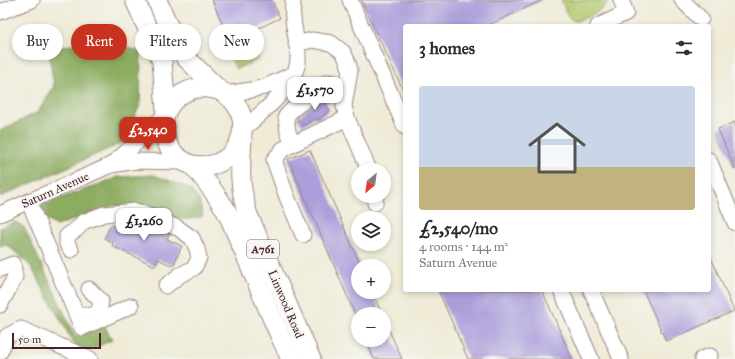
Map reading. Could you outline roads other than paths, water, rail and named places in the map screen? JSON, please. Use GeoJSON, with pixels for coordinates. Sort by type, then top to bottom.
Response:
{"type":"FeatureCollection","features":[{"type":"Feature","properties":{"kind":"main road"},"geometry":{"type":"LineString","coordinates":[[135,0],[162,61],[166,113],[164,124],[165,137],[170,149],[188,163],[204,166],[218,164],[229,157],[238,146],[243,131],[242,120],[238,108],[182,52],[156,0]]}},
{"type":"Feature","properties":{"kind":"main road"},"geometry":{"type":"LineString","coordinates":[[166,113],[173,101],[182,93],[194,88],[207,87],[223,92]]}},
{"type":"Feature","properties":{"kind":"main road","name":"Linwood Road"},"geometry":{"type":"LineString","coordinates":[[243,131],[240,182],[243,199],[248,215],[310,359]]}},
{"type":"Feature","properties":{"kind":"main road","name":"Linwood Road"},"geometry":{"type":"LineString","coordinates":[[188,163],[225,208],[291,359]]}},
{"type":"Feature","properties":{"kind":"street"},"geometry":{"type":"LineString","coordinates":[[0,12],[32,0]]}},
{"type":"Feature","properties":{"kind":"street"},"geometry":{"type":"LineString","coordinates":[[243,131],[276,99],[288,85],[298,62],[292,16],[293,0]]}},
{"type":"Feature","properties":{"kind":"street"},"geometry":{"type":"LineString","coordinates":[[350,0],[403,122]]}},
{"type":"Feature","properties":{"kind":"street"},"geometry":{"type":"LineString","coordinates":[[602,24],[626,13],[621,0]]}},
{"type":"Feature","properties":{"kind":"street"},"geometry":{"type":"LineString","coordinates":[[682,0],[701,19]]}},
{"type":"Feature","properties":{"kind":"street"},"geometry":{"type":"LineString","coordinates":[[296,44],[312,40],[331,43],[343,52],[350,70],[344,106],[347,118],[366,163]]}},
{"type":"Feature","properties":{"kind":"street"},"geometry":{"type":"LineString","coordinates":[[223,92],[251,90],[265,87],[293,74]]}},
{"type":"Feature","properties":{"kind":"street"},"geometry":{"type":"LineString","coordinates":[[292,144],[288,132],[286,116],[328,82],[348,87]]}},
{"type":"Feature","properties":{"kind":"street","name":"Saturn Avenue"},"geometry":{"type":"LineString","coordinates":[[111,166],[166,113]]}},
{"type":"Feature","properties":{"kind":"street"},"geometry":{"type":"LineString","coordinates":[[303,234],[286,197],[274,160],[283,149],[347,118]]}},
{"type":"Feature","properties":{"kind":"street","name":"Saturn Avenue"},"geometry":{"type":"LineString","coordinates":[[0,214],[111,166],[136,161],[188,163]]}},
{"type":"Feature","properties":{"kind":"street"},"geometry":{"type":"LineString","coordinates":[[711,165],[735,222]]}},
{"type":"Feature","properties":{"kind":"street"},"geometry":{"type":"LineString","coordinates":[[29,202],[82,328],[131,306]]}},
{"type":"Feature","properties":{"kind":"street"},"geometry":{"type":"LineString","coordinates":[[71,250],[67,244],[67,236],[83,222],[104,214],[136,211],[178,228],[192,238],[197,249],[199,258],[194,268],[180,275],[166,286]]}},
{"type":"Feature","properties":{"kind":"street"},"geometry":{"type":"LineString","coordinates":[[0,269],[13,264],[15,277],[0,305]]}},
{"type":"Feature","properties":{"kind":"street"},"geometry":{"type":"LineString","coordinates":[[74,309],[81,314],[90,316],[96,314],[100,309],[101,301],[89,289]]}},
{"type":"Feature","properties":{"kind":"street"},"geometry":{"type":"LineString","coordinates":[[562,292],[591,359]]}},
{"type":"Feature","properties":{"kind":"street"},"geometry":{"type":"LineString","coordinates":[[592,292],[621,359]]}},
{"type":"Feature","properties":{"kind":"street"},"geometry":{"type":"LineString","coordinates":[[0,352],[7,336],[21,329],[90,359]]}}]}
